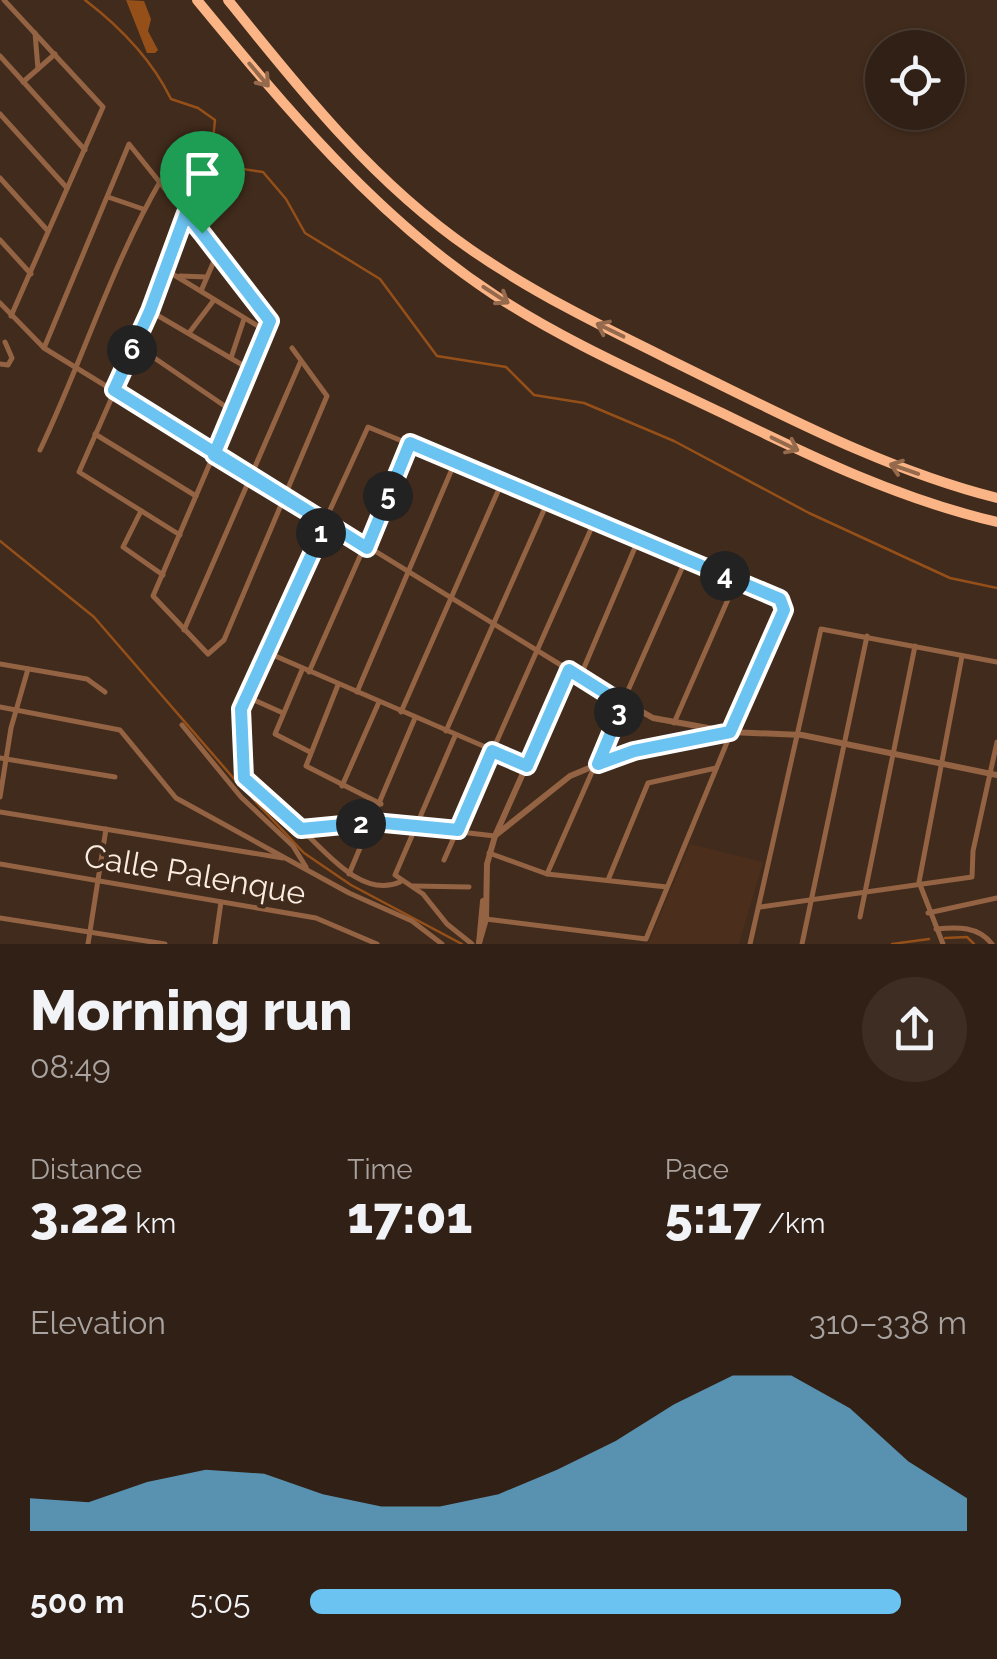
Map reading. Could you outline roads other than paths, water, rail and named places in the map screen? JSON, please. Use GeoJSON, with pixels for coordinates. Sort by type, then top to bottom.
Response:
{"type":"FeatureCollection","features":[{"type":"Feature","properties":{"kind":"highway"},"geometry":{"type":"LineString","coordinates":[[197,0],[346,172],[410,230],[495,295],[834,468],[914,499],[997,522]]}},
{"type":"Feature","properties":{"kind":"highway"},"geometry":{"type":"LineString","coordinates":[[228,0],[318,111],[376,170],[419,210],[511,276],[582,316],[840,444],[997,498]]}},
{"type":"Feature","properties":{"kind":"street"},"geometry":{"type":"LineString","coordinates":[[1,0],[103,107],[11,316]]}},
{"type":"Feature","properties":{"kind":"street"},"geometry":{"type":"LineString","coordinates":[[35,32],[38,70]]}},
{"type":"Feature","properties":{"kind":"street"},"geometry":{"type":"LineString","coordinates":[[23,82],[55,54]]}},
{"type":"Feature","properties":{"kind":"street"},"geometry":{"type":"LineString","coordinates":[[0,56],[86,150]]}},
{"type":"Feature","properties":{"kind":"street"},"geometry":{"type":"LineString","coordinates":[[0,114],[67,188]]}},
{"type":"Feature","properties":{"kind":"street"},"geometry":{"type":"LineString","coordinates":[[44,348],[129,144],[270,317],[154,599],[206,653],[213,653],[224,640],[327,394],[292,348]]}},
{"type":"Feature","properties":{"kind":"street"},"geometry":{"type":"LineString","coordinates":[[0,178],[48,230]]}},
{"type":"Feature","properties":{"kind":"street"},"geometry":{"type":"LineString","coordinates":[[40,450],[78,370],[144,209],[161,180]]}},
{"type":"Feature","properties":{"kind":"street"},"geometry":{"type":"LineString","coordinates":[[108,197],[144,209]]}},
{"type":"Feature","properties":{"kind":"street"},"geometry":{"type":"LineString","coordinates":[[180,535],[79,471],[150,311],[186,213]]}},
{"type":"Feature","properties":{"kind":"street"},"geometry":{"type":"LineString","coordinates":[[0,240],[32,274]]}},
{"type":"Feature","properties":{"kind":"street"},"geometry":{"type":"LineString","coordinates":[[202,291],[218,254]]}},
{"type":"Feature","properties":{"kind":"street"},"geometry":{"type":"LineString","coordinates":[[166,270],[267,332]]}},
{"type":"Feature","properties":{"kind":"street"},"geometry":{"type":"LineString","coordinates":[[177,276],[208,277]]}},
{"type":"Feature","properties":{"kind":"street"},"geometry":{"type":"LineString","coordinates":[[189,334],[214,300]]}},
{"type":"Feature","properties":{"kind":"street"},"geometry":{"type":"LineString","coordinates":[[0,304],[44,348],[78,370],[623,704],[674,723],[727,732],[796,734],[994,774]]}},
{"type":"Feature","properties":{"kind":"street"},"geometry":{"type":"LineString","coordinates":[[150,311],[251,370]]}},
{"type":"Feature","properties":{"kind":"street"},"geometry":{"type":"LineString","coordinates":[[231,358],[244,318]]}},
{"type":"Feature","properties":{"kind":"street"},"geometry":{"type":"LineString","coordinates":[[0,364],[8,365],[12,358],[5,342]]}},
{"type":"Feature","properties":{"kind":"street"},"geometry":{"type":"LineString","coordinates":[[134,344],[232,411]]}},
{"type":"Feature","properties":{"kind":"street"},"geometry":{"type":"LineString","coordinates":[[183,631],[300,363]]}},
{"type":"Feature","properties":{"kind":"street"},"geometry":{"type":"LineString","coordinates":[[477,944],[410,886],[398,880],[377,883],[349,874],[244,778],[245,696],[368,427],[638,538],[784,604],[727,732],[646,939],[486,920]]}},
{"type":"Feature","properties":{"kind":"street"},"geometry":{"type":"LineString","coordinates":[[95,434],[196,496]]}},
{"type":"Feature","properties":{"kind":"street"},"geometry":{"type":"LineString","coordinates":[[310,752],[276,735],[283,713],[367,548],[410,443]]}},
{"type":"Feature","properties":{"kind":"street"},"geometry":{"type":"LineString","coordinates":[[357,692],[455,462]]}},
{"type":"Feature","properties":{"kind":"street"},"geometry":{"type":"LineString","coordinates":[[401,712],[502,482]]}},
{"type":"Feature","properties":{"kind":"street"},"geometry":{"type":"LineString","coordinates":[[446,732],[548,501]]}},
{"type":"Feature","properties":{"kind":"street"},"geometry":{"type":"LineString","coordinates":[[142,510],[123,547],[163,575]]}},
{"type":"Feature","properties":{"kind":"street"},"geometry":{"type":"LineString","coordinates":[[444,860],[594,520]]}},
{"type":"Feature","properties":{"kind":"street"},"geometry":{"type":"LineString","coordinates":[[580,677],[638,538]]}},
{"type":"Feature","properties":{"kind":"street"},"geometry":{"type":"LineString","coordinates":[[547,874],[686,559]]}},
{"type":"Feature","properties":{"kind":"street"},"geometry":{"type":"LineString","coordinates":[[674,723],[736,580]]}},
{"type":"Feature","properties":{"kind":"street"},"geometry":{"type":"LineString","coordinates":[[750,944],[821,629],[997,662]]}},
{"type":"Feature","properties":{"kind":"street"},"geometry":{"type":"LineString","coordinates":[[802,944],[867,636]]}},
{"type":"Feature","properties":{"kind":"street"},"geometry":{"type":"LineString","coordinates":[[860,918],[915,646]]}},
{"type":"Feature","properties":{"kind":"street"},"geometry":{"type":"LineString","coordinates":[[266,652],[527,766]]}},
{"type":"Feature","properties":{"kind":"street"},"geometry":{"type":"LineString","coordinates":[[943,944],[919,882],[962,655]]}},
{"type":"Feature","properties":{"kind":"street"},"geometry":{"type":"LineString","coordinates":[[0,664],[87,679],[105,692]]}},
{"type":"Feature","properties":{"kind":"street"},"geometry":{"type":"LineString","coordinates":[[0,797],[3,758],[28,669]]}},
{"type":"Feature","properties":{"kind":"street"},"geometry":{"type":"LineString","coordinates":[[477,944],[495,836],[569,670]]}},
{"type":"Feature","properties":{"kind":"street"},"geometry":{"type":"LineString","coordinates":[[338,685],[310,752],[308,769],[380,804]]}},
{"type":"Feature","properties":{"kind":"street"},"geometry":{"type":"LineString","coordinates":[[245,696],[283,713]]}},
{"type":"Feature","properties":{"kind":"street"},"geometry":{"type":"LineString","coordinates":[[342,786],[380,702]]}},
{"type":"Feature","properties":{"kind":"street"},"geometry":{"type":"LineString","coordinates":[[0,707],[123,732],[176,798],[412,921],[442,944]]}},
{"type":"Feature","properties":{"kind":"street"},"geometry":{"type":"LineString","coordinates":[[349,874],[415,718]]}},
{"type":"Feature","properties":{"kind":"street"},"geometry":{"type":"LineString","coordinates":[[182,726],[241,797],[293,846],[308,870]]}},
{"type":"Feature","properties":{"kind":"street"},"geometry":{"type":"LineString","coordinates":[[301,829],[374,822],[495,836],[565,778],[598,764],[727,732]]}},
{"type":"Feature","properties":{"kind":"street"},"geometry":{"type":"LineString","coordinates":[[398,880],[414,829],[455,736]]}},
{"type":"Feature","properties":{"kind":"street"},"geometry":{"type":"LineString","coordinates":[[760,907],[972,877],[973,851],[994,774],[997,742]]}},
{"type":"Feature","properties":{"kind":"street"},"geometry":{"type":"LineString","coordinates":[[3,758],[116,776]]}},
{"type":"Feature","properties":{"kind":"street"},"geometry":{"type":"LineString","coordinates":[[608,880],[648,783],[716,768]]}},
{"type":"Feature","properties":{"kind":"street"},"geometry":{"type":"LineString","coordinates":[[241,797],[252,789]]}},
{"type":"Feature","properties":{"kind":"street"},"geometry":{"type":"LineString","coordinates":[[0,812],[291,860]]}},
{"type":"Feature","properties":{"kind":"street"},"geometry":{"type":"LineString","coordinates":[[88,944],[106,829]]}},
{"type":"Feature","properties":{"kind":"street"},"geometry":{"type":"LineString","coordinates":[[490,853],[547,874],[668,887]]}},
{"type":"Feature","properties":{"kind":"street","name":"Calle Palenque"},"geometry":{"type":"LineString","coordinates":[[0,864],[326,920],[377,944]]}},
{"type":"Feature","properties":{"kind":"street"},"geometry":{"type":"LineString","coordinates":[[410,886],[469,887]]}},
{"type":"Feature","properties":{"kind":"street"},"geometry":{"type":"LineString","coordinates":[[928,913],[997,898]]}},
{"type":"Feature","properties":{"kind":"street"},"geometry":{"type":"LineString","coordinates":[[477,944],[486,920],[484,900]]}},
{"type":"Feature","properties":{"kind":"street"},"geometry":{"type":"LineString","coordinates":[[215,944],[221,902]]}},
{"type":"Feature","properties":{"kind":"street"},"geometry":{"type":"LineString","coordinates":[[0,918],[165,944]]}},
{"type":"Feature","properties":{"kind":"street"},"geometry":{"type":"LineString","coordinates":[[936,929],[980,932],[992,944]]}},
{"type":"Feature","properties":{"kind":"waterway"},"geometry":{"type":"LineString","coordinates":[[85,0],[134,45],[171,99],[198,108],[215,120],[212,150],[223,166],[263,172],[286,199],[305,233],[380,279],[437,356],[506,367],[534,395],[584,403],[674,441],[809,513],[950,578],[997,588]]}},
{"type":"Feature","properties":{"kind":"waterway"},"geometry":{"type":"LineString","coordinates":[[0,541],[94,617],[242,788]]}},
{"type":"Feature","properties":{"kind":"waterway"},"geometry":{"type":"LineString","coordinates":[[252,798],[304,853],[351,885],[462,944]]}},
{"type":"Feature","properties":{"kind":"waterway"},"geometry":{"type":"LineString","coordinates":[[945,938],[967,937],[974,944]]}},
{"type":"Feature","properties":{"kind":"waterway"},"geometry":{"type":"LineString","coordinates":[[892,944],[929,939]]}}]}
